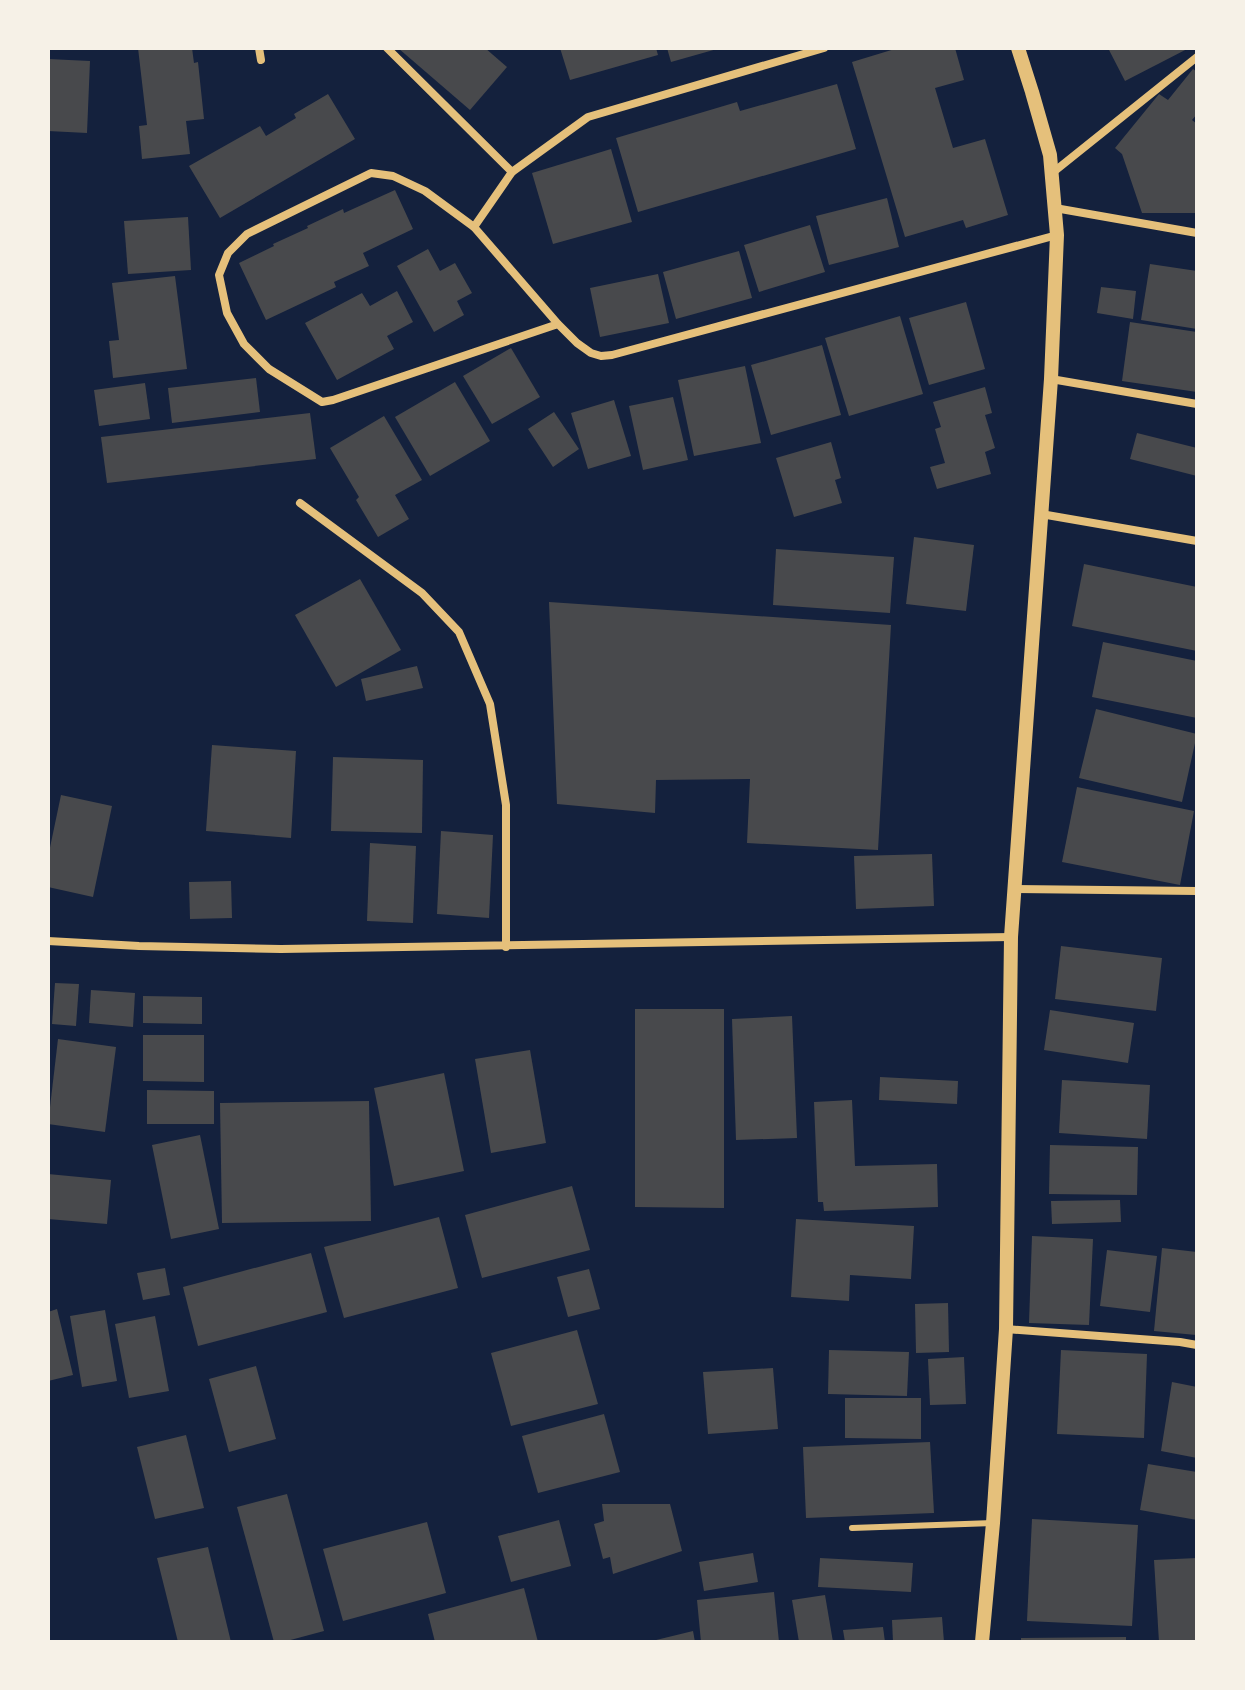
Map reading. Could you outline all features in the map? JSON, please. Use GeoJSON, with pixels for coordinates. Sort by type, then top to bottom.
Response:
{"type":"FeatureCollection","features":[{"type":"Feature","properties":{"kind":"street"},"geometry":{"type":"LineString","coordinates":[[259,48],[261,60]]}},
{"type":"Feature","properties":{"kind":"street"},"geometry":{"type":"LineString","coordinates":[[387,48],[512,172]]}},
{"type":"Feature","properties":{"kind":"street"},"geometry":{"type":"LineString","coordinates":[[474,227],[512,172],[588,117],[824,48]]}},
{"type":"Feature","properties":{"kind":"street"},"geometry":{"type":"LineString","coordinates":[[982,1642],[1006,1329],[1011,937],[1051,379],[1057,235],[1050,155],[1018,48]]}},
{"type":"Feature","properties":{"kind":"street"},"geometry":{"type":"LineString","coordinates":[[1051,174],[1197,57]]}},
{"type":"Feature","properties":{"kind":"street"},"geometry":{"type":"LineString","coordinates":[[558,324],[322,402],[269,369],[244,344],[227,313],[219,275],[228,253],[247,234],[371,173],[393,176],[425,191],[474,227],[558,324],[577,343],[601,356],[1057,235]]}},
{"type":"Feature","properties":{"kind":"street"},"geometry":{"type":"LineString","coordinates":[[1055,208],[1197,233]]}},
{"type":"Feature","properties":{"kind":"street"},"geometry":{"type":"LineString","coordinates":[[1051,379],[1197,404]]}},
{"type":"Feature","properties":{"kind":"street"},"geometry":{"type":"LineString","coordinates":[[300,503],[422,593],[459,632],[490,704],[506,805],[506,947]]}},
{"type":"Feature","properties":{"kind":"street"},"geometry":{"type":"LineString","coordinates":[[1041,514],[1197,541]]}},
{"type":"Feature","properties":{"kind":"street"},"geometry":{"type":"LineString","coordinates":[[1015,889],[1197,891]]}},
{"type":"Feature","properties":{"kind":"street"},"geometry":{"type":"LineString","coordinates":[[48,941],[281,949],[1011,937]]}},
{"type":"Feature","properties":{"kind":"street"},"geometry":{"type":"LineString","coordinates":[[1006,1329],[1197,1345]]}},
{"type":"Feature","properties":{"kind":"lane"},"geometry":{"type":"LineString","coordinates":[[852,1528],[993,1523]]}},
{"type":"Feature","properties":{"kind":"building"},"geometry":{"type":"Polygon","coordinates":[[[138,48],[192,48],[194,63],[198,62],[204,119],[186,121],[190,154],[142,159],[139,126],[147,125],[138,48]]]}},
{"type":"Feature","properties":{"kind":"building"},"geometry":{"type":"Polygon","coordinates":[[[398,48],[485,48],[507,67],[470,110],[398,48]]]}},
{"type":"Feature","properties":{"kind":"building"},"geometry":{"type":"Polygon","coordinates":[[[560,48],[656,48],[658,55],[570,80],[560,48]]]}},
{"type":"Feature","properties":{"kind":"building"},"geometry":{"type":"Polygon","coordinates":[[[667,48],[717,48],[717,49],[671,62],[667,48]]]}},
{"type":"Feature","properties":{"kind":"building"},"geometry":{"type":"Polygon","coordinates":[[[898,48],[955,48],[964,80],[935,88],[953,148],[985,139],[1008,215],[966,228],[963,220],[905,237],[852,62],[898,48]]]}},
{"type":"Feature","properties":{"kind":"building"},"geometry":{"type":"Polygon","coordinates":[[[1108,48],[1189,48],[1125,81],[1108,48]]]}},
{"type":"Feature","properties":{"kind":"building"},"geometry":{"type":"Polygon","coordinates":[[[48,59],[90,61],[87,133],[48,131],[48,59]]]}},
{"type":"Feature","properties":{"kind":"building"},"geometry":{"type":"Polygon","coordinates":[[[1193,69],[1197,72],[1197,114],[1192,120],[1197,124],[1197,213],[1142,213],[1122,154],[1115,148],[1159,94],[1168,100],[1193,69]]]}},
{"type":"Feature","properties":{"kind":"building"},"geometry":{"type":"Polygon","coordinates":[[[837,84],[856,149],[638,212],[616,138],[737,102],[740,111],[837,84]]]}},
{"type":"Feature","properties":{"kind":"building"},"geometry":{"type":"Polygon","coordinates":[[[328,94],[355,139],[220,218],[189,166],[260,126],[266,136],[296,118],[294,114],[328,94]]]}},
{"type":"Feature","properties":{"kind":"building"},"geometry":{"type":"Polygon","coordinates":[[[611,149],[632,222],[553,244],[532,173],[611,149]]]}},
{"type":"Feature","properties":{"kind":"building"},"geometry":{"type":"Polygon","coordinates":[[[395,190],[413,229],[363,253],[369,266],[334,282],[336,287],[266,320],[239,263],[343,209],[344,213],[395,190]]]}},
{"type":"Feature","properties":{"kind":"building"},"geometry":{"type":"Polygon","coordinates":[[[887,198],[899,247],[829,265],[816,216],[887,198]]]}},
{"type":"Feature","properties":{"kind":"building"},"geometry":{"type":"Polygon","coordinates":[[[188,217],[191,270],[128,274],[124,221],[188,217]]]}},
{"type":"Feature","properties":{"kind":"building"},"geometry":{"type":"Polygon","coordinates":[[[810,225],[825,272],[759,292],[744,245],[810,225]]]}},
{"type":"Feature","properties":{"kind":"building"},"geometry":{"type":"Polygon","coordinates":[[[428,249],[440,271],[455,263],[472,293],[457,301],[464,315],[434,332],[397,266],[428,249]]]}},
{"type":"Feature","properties":{"kind":"building"},"geometry":{"type":"Polygon","coordinates":[[[739,251],[752,298],[676,319],[663,272],[739,251]]]}},
{"type":"Feature","properties":{"kind":"building"},"geometry":{"type":"Polygon","coordinates":[[[1150,264],[1197,271],[1197,329],[1141,320],[1150,264]]]}},
{"type":"Feature","properties":{"kind":"building"},"geometry":{"type":"Polygon","coordinates":[[[658,274],[669,323],[600,337],[590,288],[658,274]]]}},
{"type":"Feature","properties":{"kind":"building"},"geometry":{"type":"Polygon","coordinates":[[[175,276],[187,369],[113,378],[109,341],[119,340],[112,283],[175,276]]]}},
{"type":"Feature","properties":{"kind":"building"},"geometry":{"type":"Polygon","coordinates":[[[1101,287],[1136,291],[1133,319],[1097,313],[1101,287]]]}},
{"type":"Feature","properties":{"kind":"building"},"geometry":{"type":"Polygon","coordinates":[[[397,291],[413,322],[387,336],[394,349],[337,380],[305,323],[362,293],[370,306],[397,291]]]}},
{"type":"Feature","properties":{"kind":"building"},"geometry":{"type":"Polygon","coordinates":[[[966,302],[985,369],[929,385],[909,318],[966,302]]]}},
{"type":"Feature","properties":{"kind":"building"},"geometry":{"type":"Polygon","coordinates":[[[900,316],[923,394],[849,416],[825,338],[900,316]]]}},
{"type":"Feature","properties":{"kind":"building"},"geometry":{"type":"Polygon","coordinates":[[[1130,322],[1197,332],[1197,392],[1122,381],[1130,322]]]}},
{"type":"Feature","properties":{"kind":"building"},"geometry":{"type":"Polygon","coordinates":[[[822,345],[841,415],[771,435],[751,365],[822,345]]]}},
{"type":"Feature","properties":{"kind":"building"},"geometry":{"type":"Polygon","coordinates":[[[511,348],[540,397],[492,424],[463,376],[511,348]]]}},
{"type":"Feature","properties":{"kind":"building"},"geometry":{"type":"Polygon","coordinates":[[[745,366],[761,443],[694,456],[678,380],[745,366]]]}},
{"type":"Feature","properties":{"kind":"building"},"geometry":{"type":"Polygon","coordinates":[[[256,378],[260,412],[172,423],[168,388],[256,378]]]}},
{"type":"Feature","properties":{"kind":"building"},"geometry":{"type":"Polygon","coordinates":[[[455,382],[490,441],[430,476],[395,417],[455,382]]]}},
{"type":"Feature","properties":{"kind":"building"},"geometry":{"type":"Polygon","coordinates":[[[145,383],[150,419],[99,426],[94,390],[145,383]]]}},
{"type":"Feature","properties":{"kind":"building"},"geometry":{"type":"Polygon","coordinates":[[[985,387],[992,413],[985,415],[995,448],[985,452],[991,474],[937,489],[930,467],[945,463],[935,429],[941,427],[933,402],[985,387]]]}},
{"type":"Feature","properties":{"kind":"building"},"geometry":{"type":"Polygon","coordinates":[[[673,397],[688,460],[643,470],[629,406],[673,397]]]}},
{"type":"Feature","properties":{"kind":"building"},"geometry":{"type":"Polygon","coordinates":[[[614,400],[631,456],[588,469],[571,413],[614,400]]]}},
{"type":"Feature","properties":{"kind":"building"},"geometry":{"type":"Polygon","coordinates":[[[554,412],[579,449],[553,467],[528,429],[554,412]]]}},
{"type":"Feature","properties":{"kind":"building"},"geometry":{"type":"Polygon","coordinates":[[[310,413],[316,459],[107,483],[101,437],[310,413]]]}},
{"type":"Feature","properties":{"kind":"building"},"geometry":{"type":"Polygon","coordinates":[[[384,416],[422,480],[395,495],[409,519],[378,537],[330,448],[384,416]]]}},
{"type":"Feature","properties":{"kind":"building"},"geometry":{"type":"Polygon","coordinates":[[[1137,433],[1197,448],[1197,476],[1130,459],[1137,433]]]}},
{"type":"Feature","properties":{"kind":"building"},"geometry":{"type":"Polygon","coordinates":[[[831,442],[841,478],[835,480],[842,503],[794,517],[776,458],[831,442]]]}},
{"type":"Feature","properties":{"kind":"building"},"geometry":{"type":"Polygon","coordinates":[[[914,537],[974,545],[966,611],[906,604],[914,537]]]}},
{"type":"Feature","properties":{"kind":"building"},"geometry":{"type":"Polygon","coordinates":[[[776,549],[894,557],[890,613],[773,605],[776,549]]]}},
{"type":"Feature","properties":{"kind":"building"},"geometry":{"type":"Polygon","coordinates":[[[1084,564],[1197,587],[1197,651],[1072,626],[1084,564]]]}},
{"type":"Feature","properties":{"kind":"building"},"geometry":{"type":"Polygon","coordinates":[[[360,579],[401,650],[336,687],[295,615],[360,579]]]}},
{"type":"Feature","properties":{"kind":"building"},"geometry":{"type":"Polygon","coordinates":[[[549,602],[891,625],[878,850],[747,843],[750,779],[656,780],[655,813],[557,804],[549,602]]]}},
{"type":"Feature","properties":{"kind":"building"},"geometry":{"type":"Polygon","coordinates":[[[1103,642],[1197,661],[1197,718],[1092,697],[1103,642]]]}},
{"type":"Feature","properties":{"kind":"building"},"geometry":{"type":"Polygon","coordinates":[[[417,666],[423,688],[366,701],[361,679],[417,666]]]}},
{"type":"Feature","properties":{"kind":"building"},"geometry":{"type":"Polygon","coordinates":[[[1096,709],[1197,734],[1182,802],[1079,778],[1096,709]]]}},
{"type":"Feature","properties":{"kind":"building"},"geometry":{"type":"Polygon","coordinates":[[[212,745],[296,751],[291,838],[206,831],[212,745]]]}},
{"type":"Feature","properties":{"kind":"building"},"geometry":{"type":"Polygon","coordinates":[[[333,757],[423,760],[422,833],[331,831],[333,757]]]}},
{"type":"Feature","properties":{"kind":"building"},"geometry":{"type":"Polygon","coordinates":[[[1077,787],[1194,811],[1180,885],[1062,862],[1077,787]]]}},
{"type":"Feature","properties":{"kind":"building"},"geometry":{"type":"Polygon","coordinates":[[[61,795],[112,806],[93,897],[48,887],[48,857],[61,795]]]}},
{"type":"Feature","properties":{"kind":"building"},"geometry":{"type":"Polygon","coordinates":[[[441,831],[493,835],[489,918],[437,914],[441,831]]]}},
{"type":"Feature","properties":{"kind":"building"},"geometry":{"type":"Polygon","coordinates":[[[370,843],[416,846],[413,923],[367,921],[370,843]]]}},
{"type":"Feature","properties":{"kind":"building"},"geometry":{"type":"Polygon","coordinates":[[[932,854],[934,906],[856,909],[854,856],[932,854]]]}},
{"type":"Feature","properties":{"kind":"building"},"geometry":{"type":"Polygon","coordinates":[[[231,881],[232,918],[190,919],[189,882],[231,881]]]}},
{"type":"Feature","properties":{"kind":"building"},"geometry":{"type":"Polygon","coordinates":[[[1061,946],[1162,958],[1156,1011],[1055,999],[1061,946]]]}},
{"type":"Feature","properties":{"kind":"building"},"geometry":{"type":"Polygon","coordinates":[[[55,983],[79,984],[76,1026],[52,1024],[55,983]]]}},
{"type":"Feature","properties":{"kind":"building"},"geometry":{"type":"Polygon","coordinates":[[[91,990],[135,993],[133,1027],[89,1023],[91,990]]]}},
{"type":"Feature","properties":{"kind":"building"},"geometry":{"type":"Polygon","coordinates":[[[143,996],[202,997],[202,1024],[143,1023],[143,996]]]}},
{"type":"Feature","properties":{"kind":"building"},"geometry":{"type":"Polygon","coordinates":[[[635,1009],[724,1009],[724,1208],[635,1207],[635,1009]]]}},
{"type":"Feature","properties":{"kind":"building"},"geometry":{"type":"Polygon","coordinates":[[[1050,1010],[1134,1023],[1128,1063],[1044,1050],[1050,1010]]]}},
{"type":"Feature","properties":{"kind":"building"},"geometry":{"type":"Polygon","coordinates":[[[792,1016],[797,1138],[736,1140],[732,1019],[792,1016]]]}},
{"type":"Feature","properties":{"kind":"building"},"geometry":{"type":"Polygon","coordinates":[[[143,1035],[204,1035],[204,1082],[143,1081],[143,1035]]]}},
{"type":"Feature","properties":{"kind":"building"},"geometry":{"type":"Polygon","coordinates":[[[58,1039],[116,1047],[105,1132],[48,1124],[58,1039]]]}},
{"type":"Feature","properties":{"kind":"building"},"geometry":{"type":"Polygon","coordinates":[[[530,1050],[546,1143],[491,1153],[475,1059],[530,1050]]]}},
{"type":"Feature","properties":{"kind":"building"},"geometry":{"type":"Polygon","coordinates":[[[444,1073],[464,1171],[394,1186],[374,1088],[444,1073]]]}},
{"type":"Feature","properties":{"kind":"building"},"geometry":{"type":"Polygon","coordinates":[[[880,1077],[958,1081],[957,1104],[879,1100],[880,1077]]]}},
{"type":"Feature","properties":{"kind":"building"},"geometry":{"type":"Polygon","coordinates":[[[1062,1080],[1150,1085],[1147,1139],[1059,1133],[1062,1080]]]}},
{"type":"Feature","properties":{"kind":"building"},"geometry":{"type":"Polygon","coordinates":[[[147,1090],[214,1091],[214,1124],[147,1124],[147,1090]]]}},
{"type":"Feature","properties":{"kind":"building"},"geometry":{"type":"Polygon","coordinates":[[[852,1100],[855,1166],[937,1164],[938,1207],[824,1211],[823,1202],[818,1202],[814,1102],[852,1100]]]}},
{"type":"Feature","properties":{"kind":"building"},"geometry":{"type":"Polygon","coordinates":[[[369,1101],[371,1221],[222,1223],[220,1103],[369,1101]]]}},
{"type":"Feature","properties":{"kind":"building"},"geometry":{"type":"Polygon","coordinates":[[[200,1135],[219,1229],[171,1239],[152,1145],[200,1135]]]}},
{"type":"Feature","properties":{"kind":"building"},"geometry":{"type":"Polygon","coordinates":[[[1050,1145],[1138,1147],[1137,1195],[1049,1194],[1050,1145]]]}},
{"type":"Feature","properties":{"kind":"building"},"geometry":{"type":"Polygon","coordinates":[[[48,1174],[111,1180],[107,1224],[48,1219],[48,1174]]]}},
{"type":"Feature","properties":{"kind":"building"},"geometry":{"type":"Polygon","coordinates":[[[572,1186],[590,1250],[482,1278],[465,1215],[572,1186]]]}},
{"type":"Feature","properties":{"kind":"building"},"geometry":{"type":"Polygon","coordinates":[[[1120,1200],[1121,1222],[1052,1224],[1051,1201],[1120,1200]]]}},
{"type":"Feature","properties":{"kind":"building"},"geometry":{"type":"Polygon","coordinates":[[[439,1217],[458,1288],[344,1318],[324,1247],[439,1217]]]}},
{"type":"Feature","properties":{"kind":"building"},"geometry":{"type":"Polygon","coordinates":[[[796,1219],[914,1226],[911,1279],[850,1275],[849,1301],[791,1297],[796,1219]]]}},
{"type":"Feature","properties":{"kind":"building"},"geometry":{"type":"Polygon","coordinates":[[[1032,1236],[1093,1239],[1089,1325],[1029,1323],[1032,1236]]]}},
{"type":"Feature","properties":{"kind":"building"},"geometry":{"type":"Polygon","coordinates":[[[1162,1248],[1197,1252],[1196,1335],[1154,1331],[1162,1248]]]}},
{"type":"Feature","properties":{"kind":"building"},"geometry":{"type":"Polygon","coordinates":[[[1107,1250],[1157,1256],[1150,1312],[1100,1306],[1107,1250]]]}},
{"type":"Feature","properties":{"kind":"building"},"geometry":{"type":"Polygon","coordinates":[[[311,1253],[327,1312],[198,1346],[183,1287],[311,1253]]]}},
{"type":"Feature","properties":{"kind":"building"},"geometry":{"type":"Polygon","coordinates":[[[165,1268],[170,1295],[143,1300],[137,1273],[165,1268]]]}},
{"type":"Feature","properties":{"kind":"building"},"geometry":{"type":"Polygon","coordinates":[[[589,1269],[600,1309],[568,1317],[557,1277],[589,1269]]]}},
{"type":"Feature","properties":{"kind":"building"},"geometry":{"type":"Polygon","coordinates":[[[948,1303],[949,1352],[916,1353],[915,1304],[948,1303]]]}},
{"type":"Feature","properties":{"kind":"building"},"geometry":{"type":"Polygon","coordinates":[[[57,1309],[73,1375],[48,1381],[48,1312],[57,1309]]]}},
{"type":"Feature","properties":{"kind":"building"},"geometry":{"type":"Polygon","coordinates":[[[105,1310],[117,1381],[82,1387],[70,1316],[105,1310]]]}},
{"type":"Feature","properties":{"kind":"building"},"geometry":{"type":"Polygon","coordinates":[[[155,1316],[169,1391],[129,1398],[115,1324],[155,1316]]]}},
{"type":"Feature","properties":{"kind":"building"},"geometry":{"type":"Polygon","coordinates":[[[577,1330],[598,1404],[511,1426],[491,1353],[577,1330]]]}},
{"type":"Feature","properties":{"kind":"building"},"geometry":{"type":"Polygon","coordinates":[[[829,1350],[909,1352],[907,1396],[828,1394],[829,1350]]]}},
{"type":"Feature","properties":{"kind":"building"},"geometry":{"type":"Polygon","coordinates":[[[1061,1350],[1147,1354],[1144,1438],[1057,1434],[1061,1350]]]}},
{"type":"Feature","properties":{"kind":"building"},"geometry":{"type":"Polygon","coordinates":[[[964,1357],[966,1404],[930,1405],[928,1359],[964,1357]]]}},
{"type":"Feature","properties":{"kind":"building"},"geometry":{"type":"Polygon","coordinates":[[[256,1366],[276,1439],[229,1452],[209,1379],[256,1366]]]}},
{"type":"Feature","properties":{"kind":"building"},"geometry":{"type":"Polygon","coordinates":[[[773,1368],[778,1429],[708,1434],[703,1372],[773,1368]]]}},
{"type":"Feature","properties":{"kind":"building"},"geometry":{"type":"Polygon","coordinates":[[[1172,1382],[1197,1387],[1197,1458],[1161,1451],[1172,1382]]]}},
{"type":"Feature","properties":{"kind":"building"},"geometry":{"type":"Polygon","coordinates":[[[845,1398],[921,1398],[921,1439],[845,1438],[845,1398]]]}},
{"type":"Feature","properties":{"kind":"building"},"geometry":{"type":"Polygon","coordinates":[[[604,1414],[620,1472],[538,1493],[522,1436],[604,1414]]]}},
{"type":"Feature","properties":{"kind":"building"},"geometry":{"type":"Polygon","coordinates":[[[186,1435],[204,1508],[155,1519],[137,1447],[186,1435]]]}},
{"type":"Feature","properties":{"kind":"building"},"geometry":{"type":"Polygon","coordinates":[[[930,1442],[934,1513],[806,1518],[803,1447],[930,1442]]]}},
{"type":"Feature","properties":{"kind":"building"},"geometry":{"type":"Polygon","coordinates":[[[1148,1464],[1197,1472],[1197,1520],[1140,1510],[1148,1464]]]}},
{"type":"Feature","properties":{"kind":"building"},"geometry":{"type":"Polygon","coordinates":[[[287,1494],[324,1631],[274,1642],[237,1507],[287,1494]]]}},
{"type":"Feature","properties":{"kind":"building"},"geometry":{"type":"Polygon","coordinates":[[[602,1504],[670,1504],[682,1551],[613,1574],[610,1557],[603,1559],[594,1524],[604,1521],[602,1504]]]}},
{"type":"Feature","properties":{"kind":"building"},"geometry":{"type":"Polygon","coordinates":[[[1032,1519],[1138,1525],[1132,1626],[1027,1621],[1032,1519]]]}},
{"type":"Feature","properties":{"kind":"building"},"geometry":{"type":"Polygon","coordinates":[[[559,1520],[571,1566],[511,1582],[498,1536],[559,1520]]]}},
{"type":"Feature","properties":{"kind":"building"},"geometry":{"type":"Polygon","coordinates":[[[427,1522],[446,1593],[343,1621],[323,1549],[427,1522]]]}},
{"type":"Feature","properties":{"kind":"building"},"geometry":{"type":"Polygon","coordinates":[[[208,1547],[231,1642],[178,1642],[157,1558],[208,1547]]]}},
{"type":"Feature","properties":{"kind":"building"},"geometry":{"type":"Polygon","coordinates":[[[753,1553],[758,1582],[704,1591],[699,1562],[753,1553]]]}},
{"type":"Feature","properties":{"kind":"building"},"geometry":{"type":"Polygon","coordinates":[[[820,1558],[913,1563],[911,1592],[818,1587],[820,1558]]]}},
{"type":"Feature","properties":{"kind":"building"},"geometry":{"type":"Polygon","coordinates":[[[1197,1558],[1197,1642],[1159,1642],[1154,1560],[1197,1558]]]}},
{"type":"Feature","properties":{"kind":"building"},"geometry":{"type":"Polygon","coordinates":[[[524,1588],[538,1642],[435,1642],[428,1614],[524,1588]]]}},
{"type":"Feature","properties":{"kind":"building"},"geometry":{"type":"Polygon","coordinates":[[[774,1592],[779,1642],[701,1642],[697,1600],[774,1592]]]}},
{"type":"Feature","properties":{"kind":"building"},"geometry":{"type":"Polygon","coordinates":[[[825,1595],[833,1642],[799,1642],[792,1600],[825,1595]]]}},
{"type":"Feature","properties":{"kind":"building"},"geometry":{"type":"Polygon","coordinates":[[[942,1617],[944,1642],[893,1642],[892,1620],[942,1617]]]}},
{"type":"Feature","properties":{"kind":"building"},"geometry":{"type":"Polygon","coordinates":[[[883,1627],[885,1642],[845,1642],[843,1630],[883,1627]]]}},
{"type":"Feature","properties":{"kind":"building"},"geometry":{"type":"Polygon","coordinates":[[[693,1631],[695,1642],[652,1641],[693,1631]]]}},
{"type":"Feature","properties":{"kind":"building"},"geometry":{"type":"Polygon","coordinates":[[[1126,1637],[1126,1642],[1021,1642],[1021,1638],[1126,1637]]]}}]}
